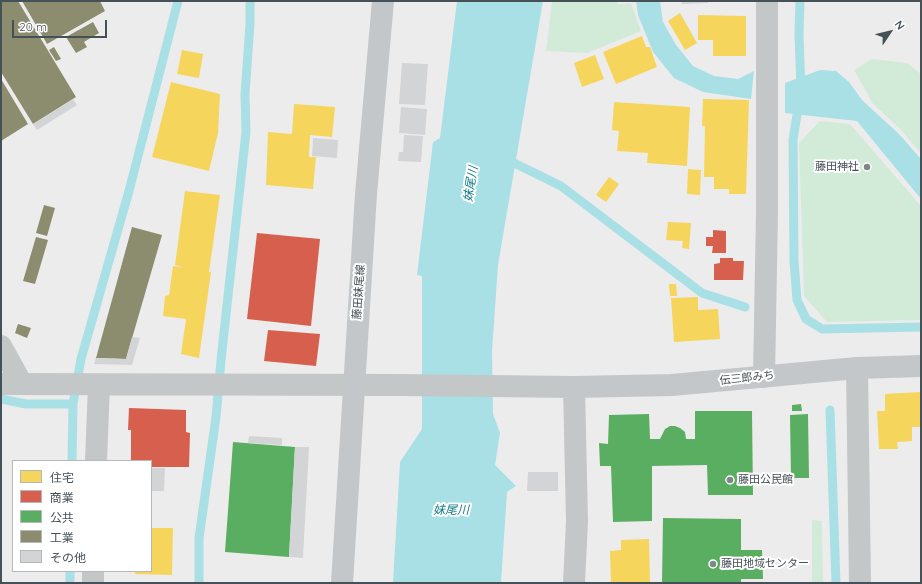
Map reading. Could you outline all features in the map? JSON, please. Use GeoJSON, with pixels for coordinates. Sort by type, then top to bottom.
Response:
{"type":"FeatureCollection","features":[{"type":"Feature","properties":{"kind":"main road","name":"藤田妹尾線"},"geometry":{"type":"LineString","coordinates":[[342,583],[353,385],[366,194],[383,1]]}},
{"type":"Feature","properties":{"kind":"main road","name":"伝三郎みち"},"geometry":{"type":"LineString","coordinates":[[574,387],[672,385],[857,368],[921,366]]}},
{"type":"Feature","properties":{"kind":"street"},"geometry":{"type":"LineString","coordinates":[[764,377],[767,212],[767,1]]}},
{"type":"Feature","properties":{"kind":"street"},"geometry":{"type":"LineString","coordinates":[[1,346],[12,384],[401,385],[528,388],[574,387],[577,521],[574,583]]}},
{"type":"Feature","properties":{"kind":"street"},"geometry":{"type":"LineString","coordinates":[[857,368],[860,583]]}},
{"type":"Feature","properties":{"kind":"street"},"geometry":{"type":"LineString","coordinates":[[94,385],[96,460]]}},
{"type":"Feature","properties":{"kind":"street"},"geometry":{"type":"LineString","coordinates":[[93,572],[93,583]]}},
{"type":"Feature","properties":{"kind":"green space"},"geometry":{"type":"Polygon","coordinates":[[[552,1],[616,1],[618,4],[631,3],[641,31],[587,53],[546,51],[552,1]]]}},
{"type":"Feature","properties":{"kind":"green space"},"geometry":{"type":"Polygon","coordinates":[[[872,59],[907,63],[921,74],[921,153],[899,128],[873,104],[854,70],[872,59]]]}},
{"type":"Feature","properties":{"kind":"green space"},"geometry":{"type":"Polygon","coordinates":[[[820,121],[850,124],[921,206],[921,320],[827,322],[804,296],[799,143],[820,121]]]}},
{"type":"Feature","properties":{"kind":"green space"},"geometry":{"type":"Polygon","coordinates":[[[812,520],[822,521],[823,583],[812,583],[812,520]]]}},
{"type":"Feature","properties":{"kind":"water","name":"妹尾川"},"geometry":{"type":"Polygon","coordinates":[[[457,1],[543,1],[498,265],[492,351],[493,414],[500,433],[495,465],[516,486],[507,492],[501,583],[393,583],[400,462],[422,429],[422,276],[417,275],[433,142],[440,138],[457,1]]]}},
{"type":"Feature","properties":{"kind":"water"},"geometry":{"type":"Polygon","coordinates":[[[636,1],[660,1],[663,22],[676,45],[693,66],[714,76],[738,79],[754,71],[751,99],[703,92],[674,78],[653,52],[638,15],[636,1]]]}},
{"type":"Feature","properties":{"kind":"water"},"geometry":{"type":"Polygon","coordinates":[[[820,70],[836,71],[849,82],[862,100],[899,134],[921,159],[921,199],[857,121],[785,113],[785,83],[820,70]]]}},
{"type":"Feature","properties":{"kind":"building: 住宅"},"geometry":{"type":"Polygon","coordinates":[[[680,13],[697,43],[685,50],[668,21],[680,13]]]}},
{"type":"Feature","properties":{"kind":"building: 住宅"},"geometry":{"type":"Polygon","coordinates":[[[698,15],[746,16],[746,56],[713,56],[713,40],[698,40],[698,15]]]}},
{"type":"Feature","properties":{"kind":"building: 住宅"},"geometry":{"type":"Polygon","coordinates":[[[642,36],[646,47],[650,47],[657,67],[616,84],[603,52],[642,36]]]}},
{"type":"Feature","properties":{"kind":"building: 住宅"},"geometry":{"type":"Polygon","coordinates":[[[182,50],[203,54],[199,78],[177,74],[182,50]]]}},
{"type":"Feature","properties":{"kind":"building: 住宅"},"geometry":{"type":"Polygon","coordinates":[[[595,55],[604,79],[582,87],[574,63],[595,55]]]}},
{"type":"Feature","properties":{"kind":"building: 住宅"},"geometry":{"type":"Polygon","coordinates":[[[171,82],[220,94],[218,133],[209,171],[152,157],[171,82]]]}},
{"type":"Feature","properties":{"kind":"building: 住宅"},"geometry":{"type":"Polygon","coordinates":[[[703,99],[749,100],[746,194],[729,194],[729,189],[714,189],[714,177],[704,177],[705,126],[702,126],[703,99]]]}},
{"type":"Feature","properties":{"kind":"building: 住宅"},"geometry":{"type":"Polygon","coordinates":[[[614,102],[690,107],[687,166],[647,163],[648,153],[617,151],[619,131],[612,130],[614,102]]]}},
{"type":"Feature","properties":{"kind":"building: 住宅"},"geometry":{"type":"Polygon","coordinates":[[[294,104],[335,107],[332,137],[310,135],[309,157],[316,157],[313,189],[266,185],[268,132],[292,134],[294,104]]]}},
{"type":"Feature","properties":{"kind":"building: 住宅"},"geometry":{"type":"Polygon","coordinates":[[[688,169],[701,170],[700,195],[687,194],[688,169]]]}},
{"type":"Feature","properties":{"kind":"building: 住宅"},"geometry":{"type":"Polygon","coordinates":[[[609,177],[619,184],[606,202],[596,195],[609,177]]]}},
{"type":"Feature","properties":{"kind":"building: 住宅"},"geometry":{"type":"Polygon","coordinates":[[[185,191],[220,195],[199,358],[181,354],[186,319],[163,316],[165,296],[169,295],[173,266],[183,267],[175,265],[185,191]]]}},
{"type":"Feature","properties":{"kind":"building: 住宅"},"geometry":{"type":"Polygon","coordinates":[[[668,222],[691,223],[689,249],[682,248],[683,241],[666,240],[668,222]]]}},
{"type":"Feature","properties":{"kind":"building: 住宅"},"geometry":{"type":"Polygon","coordinates":[[[669,284],[676,284],[677,296],[670,296],[669,284]]]}},
{"type":"Feature","properties":{"kind":"building: 住宅"},"geometry":{"type":"Polygon","coordinates":[[[698,297],[698,310],[718,309],[720,339],[674,342],[671,298],[698,297]]]}},
{"type":"Feature","properties":{"kind":"building: 住宅"},"geometry":{"type":"Polygon","coordinates":[[[921,392],[921,427],[912,427],[912,441],[897,442],[898,449],[879,449],[877,411],[885,411],[885,394],[921,392]]]}},
{"type":"Feature","properties":{"kind":"building: 住宅"},"geometry":{"type":"Polygon","coordinates":[[[152,528],[173,528],[172,575],[135,574],[135,572],[152,572],[152,528]]]}},
{"type":"Feature","properties":{"kind":"building: 住宅"},"geometry":{"type":"Polygon","coordinates":[[[649,539],[650,583],[611,583],[610,551],[621,550],[621,540],[649,539]]]}},
{"type":"Feature","properties":{"kind":"building: 商業"},"geometry":{"type":"Polygon","coordinates":[[[713,230],[726,231],[726,253],[712,253],[713,246],[706,246],[706,237],[713,237],[713,230]]]}},
{"type":"Feature","properties":{"kind":"building: 商業"},"geometry":{"type":"Polygon","coordinates":[[[257,233],[320,239],[311,326],[247,319],[257,233]]]}},
{"type":"Feature","properties":{"kind":"building: 商業"},"geometry":{"type":"Polygon","coordinates":[[[720,258],[733,258],[733,261],[744,261],[743,280],[714,280],[714,264],[720,263],[720,258]]]}},
{"type":"Feature","properties":{"kind":"building: 商業"},"geometry":{"type":"Polygon","coordinates":[[[268,330],[320,334],[316,366],[264,361],[268,330]]]}},
{"type":"Feature","properties":{"kind":"building: 商業"},"geometry":{"type":"Polygon","coordinates":[[[129,408],[186,410],[186,432],[190,433],[189,467],[152,467],[152,460],[131,460],[131,430],[128,430],[129,408]]]}},
{"type":"Feature","properties":{"kind":"building: 公共"},"geometry":{"type":"Polygon","coordinates":[[[801,404],[802,411],[792,411],[792,405],[801,404]]]}},
{"type":"Feature","properties":{"kind":"building: 公共","name":"藤田公民館"},"geometry":{"type":"Polygon","coordinates":[[[695,411],[752,411],[753,495],[708,495],[707,465],[652,466],[652,521],[613,522],[611,466],[600,466],[599,443],[608,444],[609,415],[649,414],[650,439],[660,439],[665,429],[670,426],[675,426],[685,432],[686,439],[695,439],[695,411]]]}},
{"type":"Feature","properties":{"kind":"building: 公共"},"geometry":{"type":"Polygon","coordinates":[[[808,414],[809,478],[791,478],[790,415],[808,414]]]}},
{"type":"Feature","properties":{"kind":"building: 公共"},"geometry":{"type":"Polygon","coordinates":[[[233,442],[295,447],[289,557],[225,552],[233,442]]]}},
{"type":"Feature","properties":{"kind":"building: 公共","name":"藤田地域センター"},"geometry":{"type":"Polygon","coordinates":[[[663,518],[741,519],[741,550],[762,550],[763,579],[741,579],[741,583],[662,583],[663,518]]]}},
{"type":"Feature","properties":{"kind":"building: 工業"},"geometry":{"type":"Polygon","coordinates":[[[1,1],[18,1],[76,97],[33,124],[1,72],[1,1]]]}},
{"type":"Feature","properties":{"kind":"building: 工業"},"geometry":{"type":"Polygon","coordinates":[[[22,1],[100,1],[105,11],[47,44],[22,1]]]}},
{"type":"Feature","properties":{"kind":"building: 工業"},"geometry":{"type":"Polygon","coordinates":[[[93,22],[99,33],[84,42],[87,47],[76,53],[66,37],[93,22]]]}},
{"type":"Feature","properties":{"kind":"building: 工業"},"geometry":{"type":"Polygon","coordinates":[[[54,47],[61,59],[56,61],[49,50],[54,47]]]}},
{"type":"Feature","properties":{"kind":"building: 工業"},"geometry":{"type":"Polygon","coordinates":[[[1,79],[28,124],[1,141],[1,79]]]}},
{"type":"Feature","properties":{"kind":"building: 工業"},"geometry":{"type":"Polygon","coordinates":[[[44,205],[55,208],[47,236],[36,233],[44,205]]]}},
{"type":"Feature","properties":{"kind":"building: 工業"},"geometry":{"type":"Polygon","coordinates":[[[132,227],[162,235],[126,359],[96,358],[132,227]]]}},
{"type":"Feature","properties":{"kind":"building: 工業"},"geometry":{"type":"Polygon","coordinates":[[[36,237],[48,240],[35,284],[23,281],[36,237]]]}},
{"type":"Feature","properties":{"kind":"building: 工業"},"geometry":{"type":"Polygon","coordinates":[[[18,324],[31,328],[27,338],[15,333],[18,324]]]}},
{"type":"Feature","properties":{"kind":"building: その他"},"geometry":{"type":"Polygon","coordinates":[[[682,1],[708,1],[708,3],[682,4],[682,1]]]}},
{"type":"Feature","properties":{"kind":"building: その他"},"geometry":{"type":"Polygon","coordinates":[[[402,63],[428,64],[425,105],[399,104],[402,63]]]}},
{"type":"Feature","properties":{"kind":"building: その他"},"geometry":{"type":"Polygon","coordinates":[[[73,99],[77,105],[37,130],[33,124],[73,99]]]}},
{"type":"Feature","properties":{"kind":"building: その他"},"geometry":{"type":"Polygon","coordinates":[[[401,107],[427,109],[425,135],[399,133],[401,107]]]}},
{"type":"Feature","properties":{"kind":"building: その他"},"geometry":{"type":"Polygon","coordinates":[[[404,135],[423,136],[421,162],[398,161],[399,152],[403,152],[404,135]]]}},
{"type":"Feature","properties":{"kind":"building: その他"},"geometry":{"type":"Polygon","coordinates":[[[313,138],[338,140],[337,158],[312,156],[313,138]]]}},
{"type":"Feature","properties":{"kind":"building: その他"},"geometry":{"type":"Polygon","coordinates":[[[132,337],[140,338],[132,365],[94,364],[96,358],[126,359],[132,337]]]}},
{"type":"Feature","properties":{"kind":"building: その他"},"geometry":{"type":"Polygon","coordinates":[[[249,436],[282,438],[282,445],[248,443],[249,436]]]}},
{"type":"Feature","properties":{"kind":"building: その他"},"geometry":{"type":"Polygon","coordinates":[[[295,447],[309,447],[303,558],[289,557],[295,447]]]}},
{"type":"Feature","properties":{"kind":"building: その他"},"geometry":{"type":"Polygon","coordinates":[[[152,468],[165,468],[164,491],[152,491],[152,468]]]}},
{"type":"Feature","properties":{"kind":"building: その他"},"geometry":{"type":"Polygon","coordinates":[[[528,472],[558,472],[558,491],[527,491],[528,472]]]}},
{"type":"Feature","properties":{"kind":"waterway"},"geometry":{"type":"LineString","coordinates":[[72,460],[73,404],[81,359],[129,191],[178,1]]}},
{"type":"Feature","properties":{"kind":"waterway"},"geometry":{"type":"LineString","coordinates":[[199,583],[199,538],[216,417],[246,132],[245,94],[250,24],[250,1]]}},
{"type":"Feature","properties":{"kind":"waterway"},"geometry":{"type":"LineString","coordinates":[[800,1],[799,35],[801,90]]}},
{"type":"Feature","properties":{"kind":"waterway"},"geometry":{"type":"LineString","coordinates":[[799,102],[793,140],[794,261],[797,300],[806,319],[822,329],[921,327]]}},
{"type":"Feature","properties":{"kind":"waterway"},"geometry":{"type":"LineString","coordinates":[[506,159],[561,186],[702,293],[745,307]]}},
{"type":"Feature","properties":{"kind":"waterway"},"geometry":{"type":"LineString","coordinates":[[1,399],[26,404],[73,404]]}},
{"type":"Feature","properties":{"kind":"waterway"},"geometry":{"type":"LineString","coordinates":[[830,410],[836,583]]}},
{"type":"Feature","properties":{"kind":"waterway"},"geometry":{"type":"LineString","coordinates":[[70,572],[70,583]]}},
{"type":"Feature","properties":{"kind":"place","name":"藤田神社"},"geometry":{"type":"Point","coordinates":[867,167]}},
{"type":"Feature","properties":{"kind":"place","name":"藤田公民館"},"geometry":{"type":"Point","coordinates":[730,480]}},
{"type":"Feature","properties":{"kind":"place","name":"藤田地域センター"},"geometry":{"type":"Point","coordinates":[713,564]}}]}
